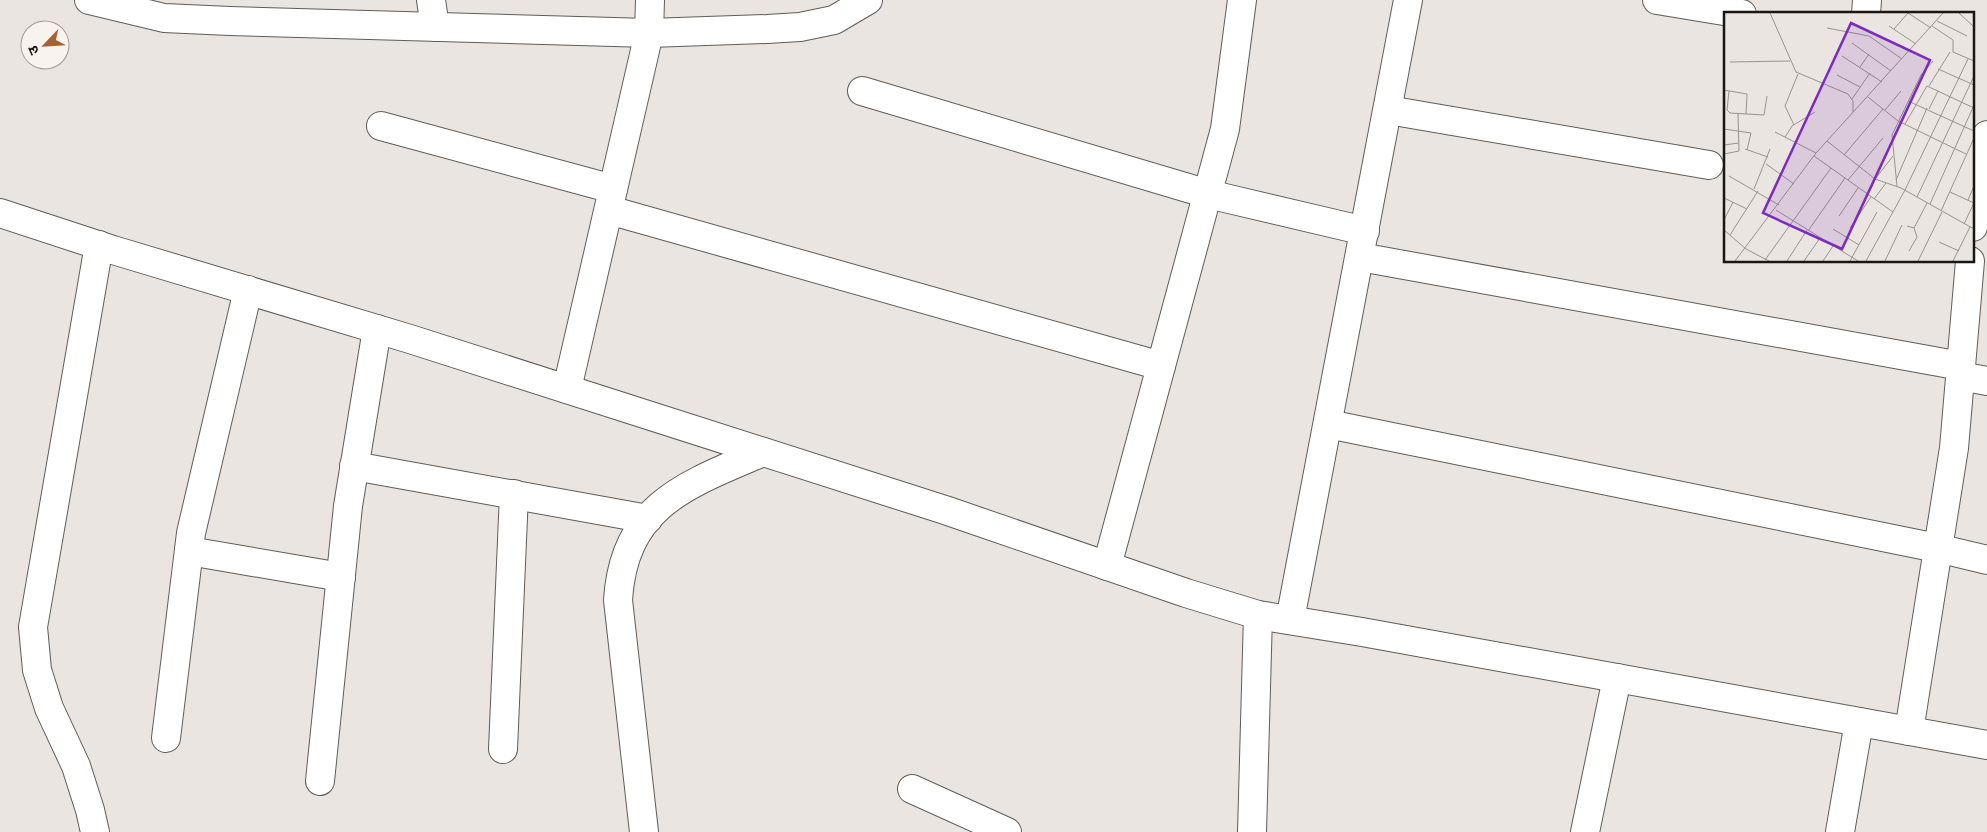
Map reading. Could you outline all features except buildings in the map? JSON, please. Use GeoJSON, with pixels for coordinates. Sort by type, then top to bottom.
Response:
{"type":"FeatureCollection","features":[{"type":"Feature","properties":{"kind":"street"},"geometry":{"type":"LineString","coordinates":[[89,0],[164,18],[650,33],[800,27],[834,20],[868,0]]}},
{"type":"Feature","properties":{"kind":"street"},"geometry":{"type":"LineString","coordinates":[[431,0],[435,27]]}},
{"type":"Feature","properties":{"kind":"street"},"geometry":{"type":"LineString","coordinates":[[567,389],[650,33],[650,0]]}},
{"type":"Feature","properties":{"kind":"street"},"geometry":{"type":"LineString","coordinates":[[1108,566],[1225,129],[1242,0]]}},
{"type":"Feature","properties":{"kind":"street"},"geometry":{"type":"LineString","coordinates":[[1290,620],[1408,0]]}},
{"type":"Feature","properties":{"kind":"street"},"geometry":{"type":"LineString","coordinates":[[1658,0],[1730,12]]}},
{"type":"Feature","properties":{"kind":"street"},"geometry":{"type":"LineString","coordinates":[[862,91],[1208,194],[1363,244],[1960,371],[1987,381]]}},
{"type":"Feature","properties":{"kind":"street"},"geometry":{"type":"LineString","coordinates":[[1388,110],[1709,165]]}},
{"type":"Feature","properties":{"kind":"street"},"geometry":{"type":"LineString","coordinates":[[381,126],[611,200],[1161,366]]}},
{"type":"Feature","properties":{"kind":"street"},"geometry":{"type":"LineString","coordinates":[[1974,220],[1987,134]]}},
{"type":"Feature","properties":{"kind":"street"},"geometry":{"type":"LineString","coordinates":[[0,213],[567,389],[945,510],[1186,593],[1258,615],[1987,744]]}},
{"type":"Feature","properties":{"kind":"street"},"geometry":{"type":"LineString","coordinates":[[1974,236],[1987,238]]}},
{"type":"Feature","properties":{"kind":"street"},"geometry":{"type":"LineString","coordinates":[[95,832],[76,766],[49,708],[37,670],[33,627],[99,245]]}},
{"type":"Feature","properties":{"kind":"street"},"geometry":{"type":"LineString","coordinates":[[1909,730],[1954,448],[1970,262]]}},
{"type":"Feature","properties":{"kind":"street"},"geometry":{"type":"LineString","coordinates":[[166,738],[191,533],[248,290]]}},
{"type":"Feature","properties":{"kind":"street"},"geometry":{"type":"LineString","coordinates":[[320,781],[348,506],[377,329]]}},
{"type":"Feature","properties":{"kind":"street"},"geometry":{"type":"LineString","coordinates":[[1328,424],[1938,548],[1987,560]]}},
{"type":"Feature","properties":{"kind":"street"},"geometry":{"type":"LineString","coordinates":[[644,832],[618,600],[620,576],[626,554],[636,534],[660,506],[695,481],[763,452]]}},
{"type":"Feature","properties":{"kind":"street"},"geometry":{"type":"LineString","coordinates":[[354,466],[648,519]]}},
{"type":"Feature","properties":{"kind":"street"},"geometry":{"type":"LineString","coordinates":[[504,749],[514,494]]}},
{"type":"Feature","properties":{"kind":"street"},"geometry":{"type":"LineString","coordinates":[[189,551],[341,577]]}},
{"type":"Feature","properties":{"kind":"street"},"geometry":{"type":"LineString","coordinates":[[1252,832],[1258,615]]}},
{"type":"Feature","properties":{"kind":"street"},"geometry":{"type":"LineString","coordinates":[[1585,832],[1617,678]]}},
{"type":"Feature","properties":{"kind":"street"},"geometry":{"type":"LineString","coordinates":[[1840,832],[1859,722]]}},
{"type":"Feature","properties":{"kind":"street"},"geometry":{"type":"LineString","coordinates":[[912,789],[1007,832]]}}]}
